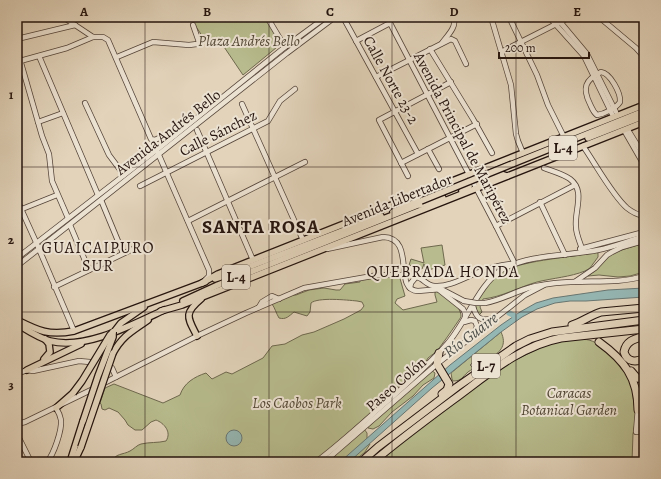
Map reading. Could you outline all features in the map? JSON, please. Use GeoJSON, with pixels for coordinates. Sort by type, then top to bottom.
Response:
{"type":"FeatureCollection","features":[{"type":"Feature","properties":{"kind":"highway"},"geometry":{"type":"LineString","coordinates":[[552,332],[581,322],[601,312],[644,308]]}},
{"type":"Feature","properties":{"kind":"highway"},"geometry":{"type":"LineString","coordinates":[[605,324],[598,322],[596,318],[598,315],[644,312]]}},
{"type":"Feature","properties":{"kind":"highway","name":"L-7"},"geometry":{"type":"LineString","coordinates":[[361,462],[378,447],[457,387],[516,346],[530,339],[552,332],[644,320]]}},
{"type":"Feature","properties":{"kind":"highway","name":"L-7"},"geometry":{"type":"LineString","coordinates":[[373,462],[481,380],[520,353],[547,341],[644,329]]}},
{"type":"Feature","properties":{"kind":"highway"},"geometry":{"type":"LineString","coordinates":[[584,336],[644,335]]}},
{"type":"Feature","properties":{"kind":"highway"},"geometry":{"type":"LineString","coordinates":[[644,335],[632,340],[625,347],[624,352],[626,357],[632,361],[638,361],[644,358]]}},
{"type":"Feature","properties":{"kind":"highway"},"geometry":{"type":"LineString","coordinates":[[584,336],[608,346],[619,355],[635,376],[640,379],[644,379]]}},
{"type":"Feature","properties":{"kind":"highway"},"geometry":{"type":"LineString","coordinates":[[599,342],[620,359],[630,372],[637,394],[638,410]]}},
{"type":"Feature","properties":{"kind":"highway"},"geometry":{"type":"LineString","coordinates":[[426,411],[438,397],[447,390],[449,384],[438,365],[439,353]]}},
{"type":"Feature","properties":{"kind":"main road","name":"Avenida Libertador"},"geometry":{"type":"LineString","coordinates":[[202,283],[218,274],[644,105]]}},
{"type":"Feature","properties":{"kind":"main road","name":"Avenida Libertador"},"geometry":{"type":"LineString","coordinates":[[513,166],[634,120],[642,114]]}},
{"type":"Feature","properties":{"kind":"main road","name":"Avenida Libertador"},"geometry":{"type":"LineString","coordinates":[[159,312],[204,290],[312,245],[642,114]]}},
{"type":"Feature","properties":{"kind":"main road","name":"L-4"},"geometry":{"type":"LineString","coordinates":[[586,129],[642,114]]}},
{"type":"Feature","properties":{"kind":"main road","name":"L-4"},"geometry":{"type":"LineString","coordinates":[[607,136],[634,120]]}},
{"type":"Feature","properties":{"kind":"main road","name":"Avenida Libertador"},"geometry":{"type":"LineString","coordinates":[[159,312],[182,305],[644,122]]}},
{"type":"Feature","properties":{"kind":"main road","name":"L-4"},"geometry":{"type":"LineString","coordinates":[[506,160],[501,166],[476,177],[479,183],[501,174],[507,176]]}},
{"type":"Feature","properties":{"kind":"main road"},"geometry":{"type":"LineString","coordinates":[[471,173],[478,188]]}},
{"type":"Feature","properties":{"kind":"main road","name":"L-4"},"geometry":{"type":"LineString","coordinates":[[392,212],[463,180],[466,180],[468,184],[469,187],[466,189],[440,199],[421,203]]}},
{"type":"Feature","properties":{"kind":"main road","name":"Avenida Libertador"},"geometry":{"type":"LineString","coordinates":[[147,304],[202,283],[233,274],[312,245],[336,233],[421,203]]}},
{"type":"Feature","properties":{"kind":"main road"},"geometry":{"type":"LineString","coordinates":[[329,230],[336,233]]}},
{"type":"Feature","properties":{"kind":"main road","name":"L-4"},"geometry":{"type":"LineString","coordinates":[[268,260],[301,241]]}},
{"type":"Feature","properties":{"kind":"main road"},"geometry":{"type":"LineString","coordinates":[[301,241],[312,245]]}},
{"type":"Feature","properties":{"kind":"main road","name":"L-4"},"geometry":{"type":"LineString","coordinates":[[286,264],[312,245]]}},
{"type":"Feature","properties":{"kind":"main road"},"geometry":{"type":"LineString","coordinates":[[197,336],[188,314],[196,303],[207,295]]}},
{"type":"Feature","properties":{"kind":"main road","name":"L-4"},"geometry":{"type":"LineString","coordinates":[[17,320],[46,333],[56,334],[74,331],[147,304]]}},
{"type":"Feature","properties":{"kind":"main road"},"geometry":{"type":"LineString","coordinates":[[56,408],[73,393],[93,365],[110,335],[121,323],[147,304]]}},
{"type":"Feature","properties":{"kind":"main road","name":"L-4"},"geometry":{"type":"LineString","coordinates":[[27,370],[76,346],[104,336],[159,312]]}},
{"type":"Feature","properties":{"kind":"main road","name":"L-4"},"geometry":{"type":"LineString","coordinates":[[74,462],[81,447],[113,353],[122,339],[159,312]]}},
{"type":"Feature","properties":{"kind":"main road","name":"L-4"},"geometry":{"type":"LineString","coordinates":[[17,324],[44,339],[65,344],[82,342],[104,336]]}},
{"type":"Feature","properties":{"kind":"main road"},"geometry":{"type":"LineString","coordinates":[[70,462],[114,332]]}},
{"type":"Feature","properties":{"kind":"main road"},"geometry":{"type":"LineString","coordinates":[[27,370],[29,367],[45,359],[49,355],[50,346],[44,339]]}},
{"type":"Feature","properties":{"kind":"street"},"geometry":{"type":"LineString","coordinates":[[63,17],[93,37]]}},
{"type":"Feature","properties":{"kind":"street"},"geometry":{"type":"LineString","coordinates":[[267,17],[285,47]]}},
{"type":"Feature","properties":{"kind":"street","name":"Avenida Andrés Bello"},"geometry":{"type":"LineString","coordinates":[[17,266],[101,200],[175,135],[319,19],[326,17]]}},
{"type":"Feature","properties":{"kind":"street","name":"Avenida Andrés Bello"},"geometry":{"type":"LineString","coordinates":[[17,258],[124,175],[157,152],[335,17]]}},
{"type":"Feature","properties":{"kind":"street","name":"Calle Norte 23-2"},"geometry":{"type":"LineString","coordinates":[[343,17],[418,154]]}},
{"type":"Feature","properties":{"kind":"street","name":"Avenida Principal de Maripérez"},"geometry":{"type":"LineString","coordinates":[[384,17],[390,23]]}},
{"type":"Feature","properties":{"kind":"street","name":"Avenida Principal de Maripérez"},"geometry":{"type":"LineString","coordinates":[[388,17],[427,95],[471,173]]}},
{"type":"Feature","properties":{"kind":"street"},"geometry":{"type":"LineString","coordinates":[[442,44],[455,25],[455,20],[453,17]]}},
{"type":"Feature","properties":{"kind":"street"},"geometry":{"type":"LineString","coordinates":[[490,17],[511,85],[518,141],[523,153]]}},
{"type":"Feature","properties":{"kind":"street"},"geometry":{"type":"LineString","coordinates":[[509,17],[538,75],[548,105],[564,138]]}},
{"type":"Feature","properties":{"kind":"street"},"geometry":{"type":"LineString","coordinates":[[550,17],[558,23],[587,54],[612,111]]}},
{"type":"Feature","properties":{"kind":"street"},"geometry":{"type":"LineString","coordinates":[[556,17],[558,23]]}},
{"type":"Feature","properties":{"kind":"street"},"geometry":{"type":"LineString","coordinates":[[502,52],[570,17]]}},
{"type":"Feature","properties":{"kind":"street"},"geometry":{"type":"LineString","coordinates":[[599,17],[636,48],[644,57]]}},
{"type":"Feature","properties":{"kind":"street"},"geometry":{"type":"LineString","coordinates":[[356,41],[390,23]]}},
{"type":"Feature","properties":{"kind":"street"},"geometry":{"type":"LineString","coordinates":[[17,39],[75,25]]}},
{"type":"Feature","properties":{"kind":"street"},"geometry":{"type":"LineString","coordinates":[[117,56],[153,42],[189,45],[197,44],[199,42],[199,38],[193,25]]}},
{"type":"Feature","properties":{"kind":"street"},"geometry":{"type":"LineString","coordinates":[[20,61],[67,48],[93,37],[107,38],[117,56],[151,139],[154,140],[171,132],[175,135]]}},
{"type":"Feature","properties":{"kind":"street"},"geometry":{"type":"LineString","coordinates":[[376,77],[452,39],[455,41],[466,64]]}},
{"type":"Feature","properties":{"kind":"street"},"geometry":{"type":"LineString","coordinates":[[17,49],[49,154],[52,181],[68,218]]}},
{"type":"Feature","properties":{"kind":"street"},"geometry":{"type":"LineString","coordinates":[[430,49],[477,124],[492,153]]}},
{"type":"Feature","properties":{"kind":"street"},"geometry":{"type":"LineString","coordinates":[[39,56],[98,195]]}},
{"type":"Feature","properties":{"kind":"street"},"geometry":{"type":"LineString","coordinates":[[603,72],[606,74],[618,90],[620,102],[612,111],[601,114],[595,113],[585,94],[587,84],[596,75],[603,72]]}},
{"type":"Feature","properties":{"kind":"street"},"geometry":{"type":"LineString","coordinates":[[408,176],[379,120],[451,82]]}},
{"type":"Feature","properties":{"kind":"street","name":"Calle Sánchez"},"geometry":{"type":"LineString","coordinates":[[140,186],[270,120],[280,101],[295,89]]}},
{"type":"Feature","properties":{"kind":"street"},"geometry":{"type":"LineString","coordinates":[[85,103],[109,155],[124,175]]}},
{"type":"Feature","properties":{"kind":"street"},"geometry":{"type":"LineString","coordinates":[[242,104],[275,176],[301,241]]}},
{"type":"Feature","properties":{"kind":"street"},"geometry":{"type":"LineString","coordinates":[[38,122],[63,112]]}},
{"type":"Feature","properties":{"kind":"street"},"geometry":{"type":"LineString","coordinates":[[401,163],[477,124]]}},
{"type":"Feature","properties":{"kind":"street"},"geometry":{"type":"LineString","coordinates":[[197,130],[253,260]]}},
{"type":"Feature","properties":{"kind":"street"},"geometry":{"type":"LineString","coordinates":[[644,156],[626,131],[644,164]]}},
{"type":"Feature","properties":{"kind":"street"},"geometry":{"type":"LineString","coordinates":[[583,146],[627,208],[644,216]]}},
{"type":"Feature","properties":{"kind":"street"},"geometry":{"type":"LineString","coordinates":[[428,149],[439,169]]}},
{"type":"Feature","properties":{"kind":"street"},"geometry":{"type":"LineString","coordinates":[[157,152],[209,270],[209,276],[202,283]]}},
{"type":"Feature","properties":{"kind":"street"},"geometry":{"type":"LineString","coordinates":[[188,221],[305,162]]}},
{"type":"Feature","properties":{"kind":"street"},"geometry":{"type":"LineString","coordinates":[[544,168],[570,179],[575,185],[579,194],[576,229],[582,248]]}},
{"type":"Feature","properties":{"kind":"street"},"geometry":{"type":"LineString","coordinates":[[496,226],[575,185]]}},
{"type":"Feature","properties":{"kind":"street","name":"Avenida Principal de Maripérez"},"geometry":{"type":"LineString","coordinates":[[478,188],[514,264]]}},
{"type":"Feature","properties":{"kind":"street"},"geometry":{"type":"LineString","coordinates":[[19,210],[57,194]]}},
{"type":"Feature","properties":{"kind":"street"},"geometry":{"type":"LineString","coordinates":[[17,200],[19,210],[36,242],[74,331]]}},
{"type":"Feature","properties":{"kind":"street"},"geometry":{"type":"LineString","coordinates":[[101,200],[123,253]]}},
{"type":"Feature","properties":{"kind":"street"},"geometry":{"type":"LineString","coordinates":[[540,202],[565,255]]}},
{"type":"Feature","properties":{"kind":"street"},"geometry":{"type":"LineString","coordinates":[[70,225],[89,270]]}},
{"type":"Feature","properties":{"kind":"street"},"geometry":{"type":"LineString","coordinates":[[323,249],[383,237],[391,238],[400,246],[405,275],[410,288],[418,291],[438,289],[464,311],[464,322],[473,320],[477,323],[477,329],[470,337]]}},
{"type":"Feature","properties":{"kind":"street"},"geometry":{"type":"LineString","coordinates":[[565,255],[582,248],[643,237]]}},
{"type":"Feature","properties":{"kind":"street"},"geometry":{"type":"LineString","coordinates":[[565,255],[599,250],[643,237]]}},
{"type":"Feature","properties":{"kind":"street"},"geometry":{"type":"LineString","coordinates":[[576,281],[595,268],[607,255],[643,237]]}},
{"type":"Feature","properties":{"kind":"street"},"geometry":{"type":"LineString","coordinates":[[54,287],[134,249]]}},
{"type":"Feature","properties":{"kind":"street","name":"Paseo Colón"},"geometry":{"type":"LineString","coordinates":[[316,462],[398,392],[449,343],[492,278],[502,270],[514,264],[541,258],[565,255]]}},
{"type":"Feature","properties":{"kind":"street"},"geometry":{"type":"LineString","coordinates":[[410,288],[411,283],[416,277],[419,277],[430,286],[444,286],[488,269],[501,265],[514,264]]}},
{"type":"Feature","properties":{"kind":"street"},"geometry":{"type":"LineString","coordinates":[[209,270],[218,274]]}},
{"type":"Feature","properties":{"kind":"street"},"geometry":{"type":"LineString","coordinates":[[106,382],[197,336],[259,307],[308,287],[378,275],[405,275]]}},
{"type":"Feature","properties":{"kind":"street","name":"Paseo Colón"},"geometry":{"type":"LineString","coordinates":[[438,289],[444,290],[464,301],[485,303],[503,298],[532,286],[576,281],[625,280],[644,276]]}},
{"type":"Feature","properties":{"kind":"street"},"geometry":{"type":"LineString","coordinates":[[453,295],[451,288],[457,282]]}},
{"type":"Feature","properties":{"kind":"street","name":"Paseo Colón"},"geometry":{"type":"LineString","coordinates":[[324,462],[470,337],[525,295],[544,285]]}},
{"type":"Feature","properties":{"kind":"street"},"geometry":{"type":"LineString","coordinates":[[473,306],[477,315],[483,320],[496,317]]}},
{"type":"Feature","properties":{"kind":"street"},"geometry":{"type":"LineString","coordinates":[[17,374],[27,370],[38,370],[79,361],[90,362]]}},
{"type":"Feature","properties":{"kind":"street"},"geometry":{"type":"LineString","coordinates":[[112,368],[116,377]]}},
{"type":"Feature","properties":{"kind":"street"},"geometry":{"type":"LineString","coordinates":[[636,432],[640,432],[638,410],[644,379]]}},
{"type":"Feature","properties":{"kind":"street"},"geometry":{"type":"LineString","coordinates":[[17,424],[56,408],[91,390]]}},
{"type":"Feature","properties":{"kind":"street"},"geometry":{"type":"LineString","coordinates":[[639,418],[644,403]]}},
{"type":"Feature","properties":{"kind":"street"},"geometry":{"type":"LineString","coordinates":[[47,462],[55,450],[61,422],[56,408]]}},
{"type":"Feature","properties":{"kind":"street"},"geometry":{"type":"LineString","coordinates":[[17,428],[25,422]]}},
{"type":"Feature","properties":{"kind":"street"},"geometry":{"type":"LineString","coordinates":[[17,434],[31,462]]}},
{"type":"Feature","properties":{"kind":"green space","name":"Plaza Andrés Bello"},"geometry":{"type":"Polygon","coordinates":[[[192,17],[267,17],[282,43],[243,75],[218,38],[208,45],[193,22],[192,17]]]}},
{"type":"Feature","properties":{"kind":"green space"},"geometry":{"type":"Polygon","coordinates":[[[644,243],[644,272],[630,276],[618,277],[599,275],[588,276],[599,267],[609,254],[644,243]]]}},
{"type":"Feature","properties":{"kind":"green space"},"geometry":{"type":"Polygon","coordinates":[[[442,245],[445,265],[425,271],[424,264],[422,269],[409,265],[411,259],[424,263],[421,248],[442,245]]]}},
{"type":"Feature","properties":{"kind":"green space"},"geometry":{"type":"Polygon","coordinates":[[[595,252],[598,253],[598,257],[590,268],[585,271],[537,282],[497,296],[483,299],[480,307],[482,312],[479,315],[476,308],[476,303],[493,279],[505,270],[543,260],[595,252]]]}},
{"type":"Feature","properties":{"kind":"green space","name":"Los Caobos Park"},"geometry":{"type":"Polygon","coordinates":[[[399,275],[405,296],[397,299],[395,303],[403,310],[437,302],[435,292],[437,291],[459,309],[461,317],[437,351],[428,358],[424,365],[407,378],[315,462],[112,462],[115,457],[144,443],[166,441],[168,438],[168,431],[162,423],[156,420],[151,422],[142,430],[135,430],[128,425],[118,412],[109,408],[105,410],[102,409],[100,403],[105,388],[114,384],[163,403],[180,395],[184,387],[197,376],[206,373],[212,379],[226,372],[232,374],[263,358],[272,346],[285,344],[302,335],[314,332],[344,319],[361,310],[364,306],[362,302],[357,301],[333,299],[320,300],[311,303],[310,312],[307,316],[294,312],[286,318],[279,318],[272,304],[287,295],[296,295],[309,290],[324,288],[340,290],[345,284],[360,282],[360,280],[399,275]]]}},
{"type":"Feature","properties":{"kind":"green space"},"geometry":{"type":"Polygon","coordinates":[[[501,332],[503,344],[498,353],[491,358],[484,358],[480,360],[478,358],[470,365],[473,368],[472,369],[460,379],[453,381],[451,373],[501,332]]]}},
{"type":"Feature","properties":{"kind":"green space","name":"Caracas Botanical Garden"},"geometry":{"type":"Polygon","coordinates":[[[577,339],[589,340],[603,347],[616,359],[630,381],[633,391],[634,406],[637,412],[633,434],[632,462],[376,462],[501,368],[543,345],[577,339]]]}},
{"type":"Feature","properties":{"kind":"green space"},"geometry":{"type":"Polygon","coordinates":[[[431,370],[435,373],[434,378],[423,385],[413,396],[392,412],[379,426],[373,429],[368,428],[368,427],[431,370]]]}},
{"type":"Feature","properties":{"kind":"green space"},"geometry":{"type":"Polygon","coordinates":[[[364,429],[367,433],[367,442],[370,444],[365,452],[353,462],[329,462],[357,434],[364,429]]]}},
{"type":"Feature","properties":{"kind":"water","name":"Río Guaire"},"geometry":{"type":"Polygon","coordinates":[[[644,288],[644,297],[555,303],[537,309],[522,317],[501,332],[432,388],[349,462],[340,462],[450,365],[520,312],[536,303],[553,298],[608,290],[644,288]]]}},
{"type":"Feature","properties":{"kind":"water"},"geometry":{"type":"Polygon","coordinates":[[[234,430],[240,432],[242,438],[240,444],[234,446],[228,444],[226,438],[228,432],[234,430]]]}},
{"type":"Feature","properties":{"kind":"waterway"},"geometry":{"type":"LineString","coordinates":[[509,313],[515,316]]}},
{"type":"Feature","properties":{"kind":"district","name":"SANTA ROSA"},"geometry":{"type":"Point","coordinates":[261,227]}},
{"type":"Feature","properties":{"kind":"district","name":"GUAICAIPURO SUR"},"geometry":{"type":"Point","coordinates":[98,257]}},
{"type":"Feature","properties":{"kind":"district","name":"QUEBRADA HONDA"},"geometry":{"type":"Point","coordinates":[443,272]}}]}
